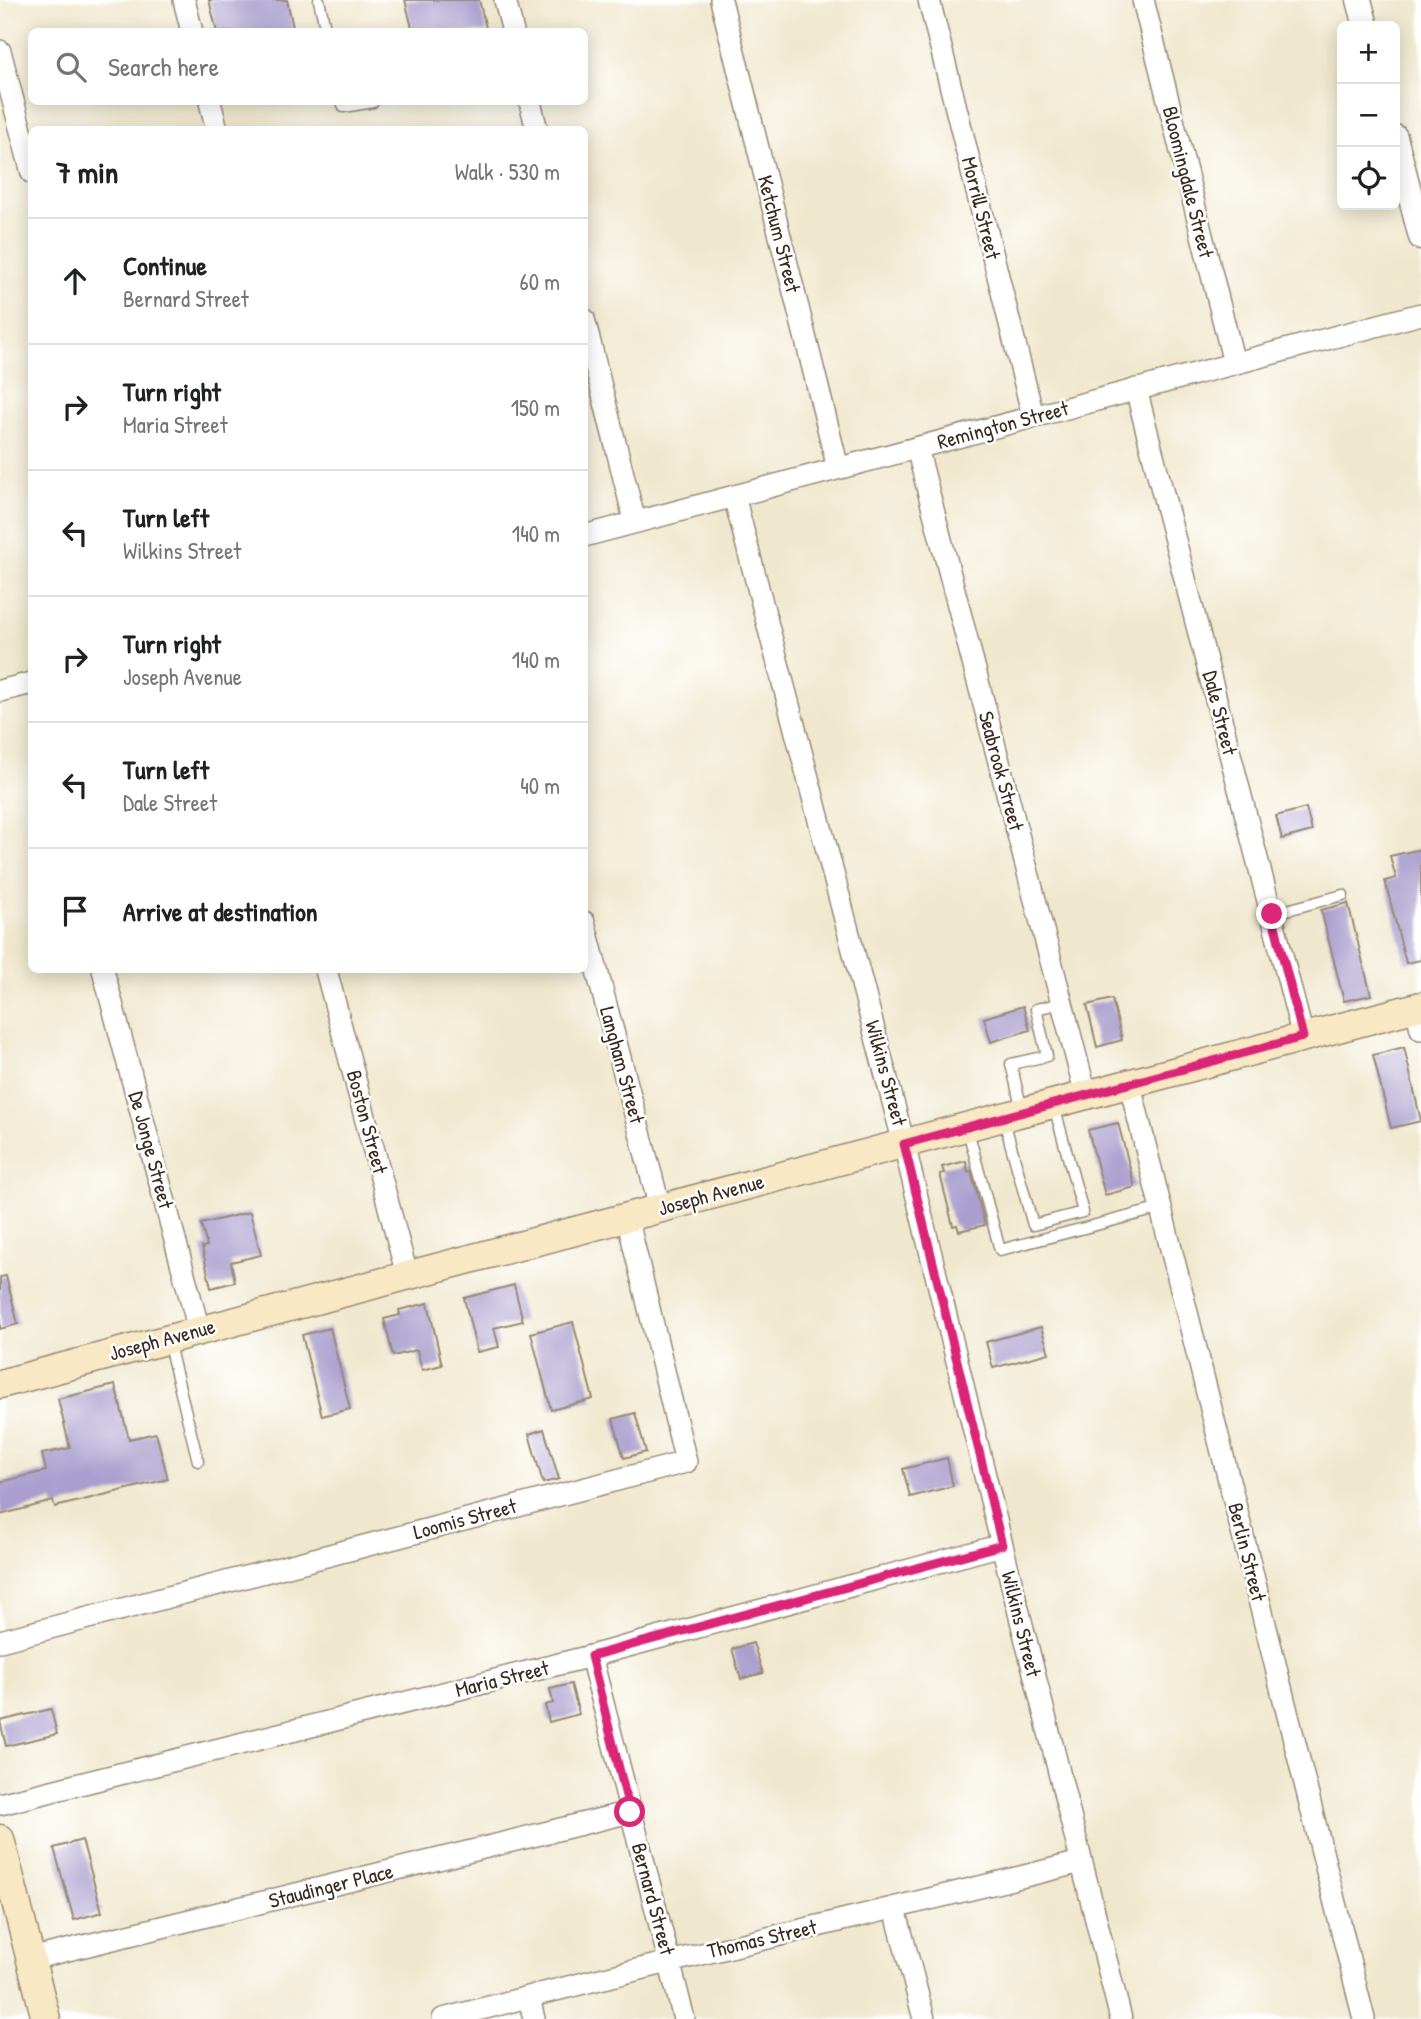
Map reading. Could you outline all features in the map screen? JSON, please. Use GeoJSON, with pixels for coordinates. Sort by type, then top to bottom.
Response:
{"type":"FeatureCollection","features":[{"type":"Feature","properties":{"kind":"main road","name":"Joseph Avenue"},"geometry":{"type":"LineString","coordinates":[[0,1384],[1303,1037],[1419,1014]]}},
{"type":"Feature","properties":{"kind":"main road"},"geometry":{"type":"LineString","coordinates":[[0,1839],[46,2019]]}},
{"type":"Feature","properties":{"kind":"street"},"geometry":{"type":"LineString","coordinates":[[184,0],[191,28]]}},
{"type":"Feature","properties":{"kind":"street"},"geometry":{"type":"LineString","coordinates":[[505,0],[512,28]]}},
{"type":"Feature","properties":{"kind":"street","name":"Ketchum Street"},"geometry":{"type":"LineString","coordinates":[[721,0],[838,468]]}},
{"type":"Feature","properties":{"kind":"street","name":"Morrill Street"},"geometry":{"type":"LineString","coordinates":[[929,0],[1033,416]]}},
{"type":"Feature","properties":{"kind":"street","name":"Bloomingdale Street"},"geometry":{"type":"LineString","coordinates":[[1143,0],[1234,363]]}},
{"type":"Feature","properties":{"kind":"street"},"geometry":{"type":"LineString","coordinates":[[1359,0],[1365,21]]}},
{"type":"Feature","properties":{"kind":"street"},"geometry":{"type":"LineString","coordinates":[[0,51],[4,81],[28,160]]}},
{"type":"Feature","properties":{"kind":"street"},"geometry":{"type":"LineString","coordinates":[[211,105],[216,126]]}},
{"type":"Feature","properties":{"kind":"street"},"geometry":{"type":"LineString","coordinates":[[531,105],[536,126]]}},
{"type":"Feature","properties":{"kind":"street"},"geometry":{"type":"LineString","coordinates":[[1398,147],[1421,237]]}},
{"type":"Feature","properties":{"kind":"street","name":"Remington Street"},"geometry":{"type":"LineString","coordinates":[[588,535],[1421,314]]}},
{"type":"Feature","properties":{"kind":"street"},"geometry":{"type":"LineString","coordinates":[[588,335],[635,522]]}},
{"type":"Feature","properties":{"kind":"street","name":"Dale Street"},"geometry":{"type":"LineString","coordinates":[[1136,389],[1303,1037]]}},
{"type":"Feature","properties":{"kind":"street","name":"Seabrook Street"},"geometry":{"type":"LineString","coordinates":[[916,447],[1086,1095]]}},
{"type":"Feature","properties":{"kind":"street","name":"Wilkins Street"},"geometry":{"type":"LineString","coordinates":[[734,496],[904,1144],[1121,2019]]}},
{"type":"Feature","properties":{"kind":"street"},"geometry":{"type":"LineString","coordinates":[[0,691],[28,688]]}},
{"type":"Feature","properties":{"kind":"street","name":"Langham Street"},"geometry":{"type":"LineString","coordinates":[[588,937],[660,1208]]}},
{"type":"Feature","properties":{"kind":"street","name":"De Jonge Street"},"geometry":{"type":"LineString","coordinates":[[104,973],[199,1330]]}},
{"type":"Feature","properties":{"kind":"street","name":"Boston Street"},"geometry":{"type":"LineString","coordinates":[[327,973],[407,1275]]}},
{"type":"Feature","properties":{"kind":"street","name":"Berlin Street"},"geometry":{"type":"LineString","coordinates":[[1130,1085],[1364,2019]]}},
{"type":"Feature","properties":{"kind":"street","name":"Loomis Street"},"geometry":{"type":"LineString","coordinates":[[0,1641],[686,1462],[627,1217]]}},
{"type":"Feature","properties":{"kind":"street","name":"Maria Street"},"geometry":{"type":"LineString","coordinates":[[0,1804],[591,1656],[1002,1545]]}},
{"type":"Feature","properties":{"kind":"street","name":"Bernard Street"},"geometry":{"type":"LineString","coordinates":[[591,1656],[684,2019]]}},
{"type":"Feature","properties":{"kind":"street","name":"Staudinger Place"},"geometry":{"type":"LineString","coordinates":[[31,1959],[630,1812]]}},
{"type":"Feature","properties":{"kind":"street","name":"Thomas Street"},"geometry":{"type":"LineString","coordinates":[[443,2019],[669,1961],[895,1909],[1082,1862]]}},
{"type":"Feature","properties":{"kind":"street"},"geometry":{"type":"LineString","coordinates":[[895,1909],[924,2019]]}},
{"type":"Feature","properties":{"kind":"street"},"geometry":{"type":"LineString","coordinates":[[529,1997],[534,2019]]}},
{"type":"Feature","properties":{"kind":"lane"},"geometry":{"type":"LineString","coordinates":[[318,0],[325,28]]}},
{"type":"Feature","properties":{"kind":"lane"},"geometry":{"type":"LineString","coordinates":[[1272,914],[1343,895]]}},
{"type":"Feature","properties":{"kind":"lane"},"geometry":{"type":"LineString","coordinates":[[1054,1104],[1083,1212],[1033,1225],[1013,1115],[1011,1065],[1047,1056],[1036,1009],[1062,1003]]}},
{"type":"Feature","properties":{"kind":"lane"},"geometry":{"type":"LineString","coordinates":[[967,1127],[1000,1250],[1161,1208]]}},
{"type":"Feature","properties":{"kind":"lane"},"geometry":{"type":"LineString","coordinates":[[167,1338],[198,1461]]}},
{"type":"Feature","properties":{"kind":"building"},"geometry":{"type":"Polygon","coordinates":[[[209,0],[287,0],[293,28],[216,28],[209,0]]]}},
{"type":"Feature","properties":{"kind":"building"},"geometry":{"type":"Polygon","coordinates":[[[405,0],[479,0],[486,28],[412,28],[405,0]]]}},
{"type":"Feature","properties":{"kind":"building"},"geometry":{"type":"Polygon","coordinates":[[[1306,808],[1312,831],[1282,839],[1276,816],[1306,808]]]}},
{"type":"Feature","properties":{"kind":"building"},"geometry":{"type":"Polygon","coordinates":[[[1421,849],[1421,960],[1406,963],[1385,881],[1396,878],[1390,856],[1421,849]]]}},
{"type":"Feature","properties":{"kind":"building"},"geometry":{"type":"Polygon","coordinates":[[[1348,903],[1371,995],[1344,1001],[1321,910],[1348,903]]]}},
{"type":"Feature","properties":{"kind":"building"},"geometry":{"type":"Polygon","coordinates":[[[1112,999],[1122,1040],[1097,1047],[1087,1005],[1112,999]]]}},
{"type":"Feature","properties":{"kind":"building"},"geometry":{"type":"Polygon","coordinates":[[[1023,1006],[1030,1030],[991,1042],[984,1018],[1023,1006]]]}},
{"type":"Feature","properties":{"kind":"building"},"geometry":{"type":"Polygon","coordinates":[[[1404,1047],[1421,1121],[1391,1128],[1373,1055],[1404,1047]]]}},
{"type":"Feature","properties":{"kind":"building"},"geometry":{"type":"Polygon","coordinates":[[[1118,1123],[1135,1187],[1105,1195],[1088,1130],[1118,1123]]]}},
{"type":"Feature","properties":{"kind":"building"},"geometry":{"type":"Polygon","coordinates":[[[966,1161],[985,1225],[959,1231],[957,1225],[953,1226],[940,1174],[944,1173],[942,1167],[966,1161]]]}},
{"type":"Feature","properties":{"kind":"building"},"geometry":{"type":"Polygon","coordinates":[[[250,1212],[261,1255],[231,1262],[235,1282],[211,1288],[202,1247],[207,1246],[201,1224],[250,1212]]]}},
{"type":"Feature","properties":{"kind":"building"},"geometry":{"type":"Polygon","coordinates":[[[6,1276],[18,1324],[0,1329],[0,1277],[6,1276]]]}},
{"type":"Feature","properties":{"kind":"building"},"geometry":{"type":"Polygon","coordinates":[[[514,1285],[523,1321],[494,1328],[499,1347],[477,1352],[464,1298],[514,1285]]]}},
{"type":"Feature","properties":{"kind":"building"},"geometry":{"type":"Polygon","coordinates":[[[428,1303],[442,1365],[422,1370],[417,1350],[393,1356],[384,1319],[400,1315],[399,1310],[428,1303]]]}},
{"type":"Feature","properties":{"kind":"building"},"geometry":{"type":"Polygon","coordinates":[[[573,1322],[593,1399],[551,1410],[531,1333],[573,1322]]]}},
{"type":"Feature","properties":{"kind":"building"},"geometry":{"type":"Polygon","coordinates":[[[1041,1327],[1049,1353],[993,1368],[986,1342],[1041,1327]]]}},
{"type":"Feature","properties":{"kind":"building"},"geometry":{"type":"Polygon","coordinates":[[[330,1328],[350,1409],[322,1416],[302,1335],[330,1328]]]}},
{"type":"Feature","properties":{"kind":"building"},"geometry":{"type":"Polygon","coordinates":[[[115,1385],[129,1439],[156,1433],[168,1479],[55,1507],[53,1501],[0,1515],[0,1482],[46,1471],[42,1454],[70,1448],[58,1399],[115,1385]]]}},
{"type":"Feature","properties":{"kind":"building"},"geometry":{"type":"Polygon","coordinates":[[[635,1413],[646,1452],[624,1458],[613,1419],[635,1413]]]}},
{"type":"Feature","properties":{"kind":"building"},"geometry":{"type":"Polygon","coordinates":[[[544,1429],[559,1479],[543,1483],[529,1434],[544,1429]]]}},
{"type":"Feature","properties":{"kind":"building"},"geometry":{"type":"Polygon","coordinates":[[[947,1458],[953,1486],[910,1497],[903,1469],[947,1458]]]}},
{"type":"Feature","properties":{"kind":"building"},"geometry":{"type":"Polygon","coordinates":[[[753,1643],[763,1673],[741,1679],[732,1649],[753,1643]]]}},
{"type":"Feature","properties":{"kind":"building"},"geometry":{"type":"Polygon","coordinates":[[[571,1684],[579,1714],[549,1722],[545,1705],[553,1703],[550,1689],[571,1684]]]}},
{"type":"Feature","properties":{"kind":"building"},"geometry":{"type":"Polygon","coordinates":[[[51,1709],[57,1734],[6,1746],[0,1721],[51,1709]]]}},
{"type":"Feature","properties":{"kind":"building"},"geometry":{"type":"Polygon","coordinates":[[[82,1840],[102,1912],[74,1920],[54,1848],[82,1840]]]}},
{"type":"Feature","properties":{"kind":"route"},"geometry":{"type":"LineString","coordinates":[[630,1812],[591,1656],[1002,1545],[904,1144],[1303,1037],[1272,914]]}}]}
